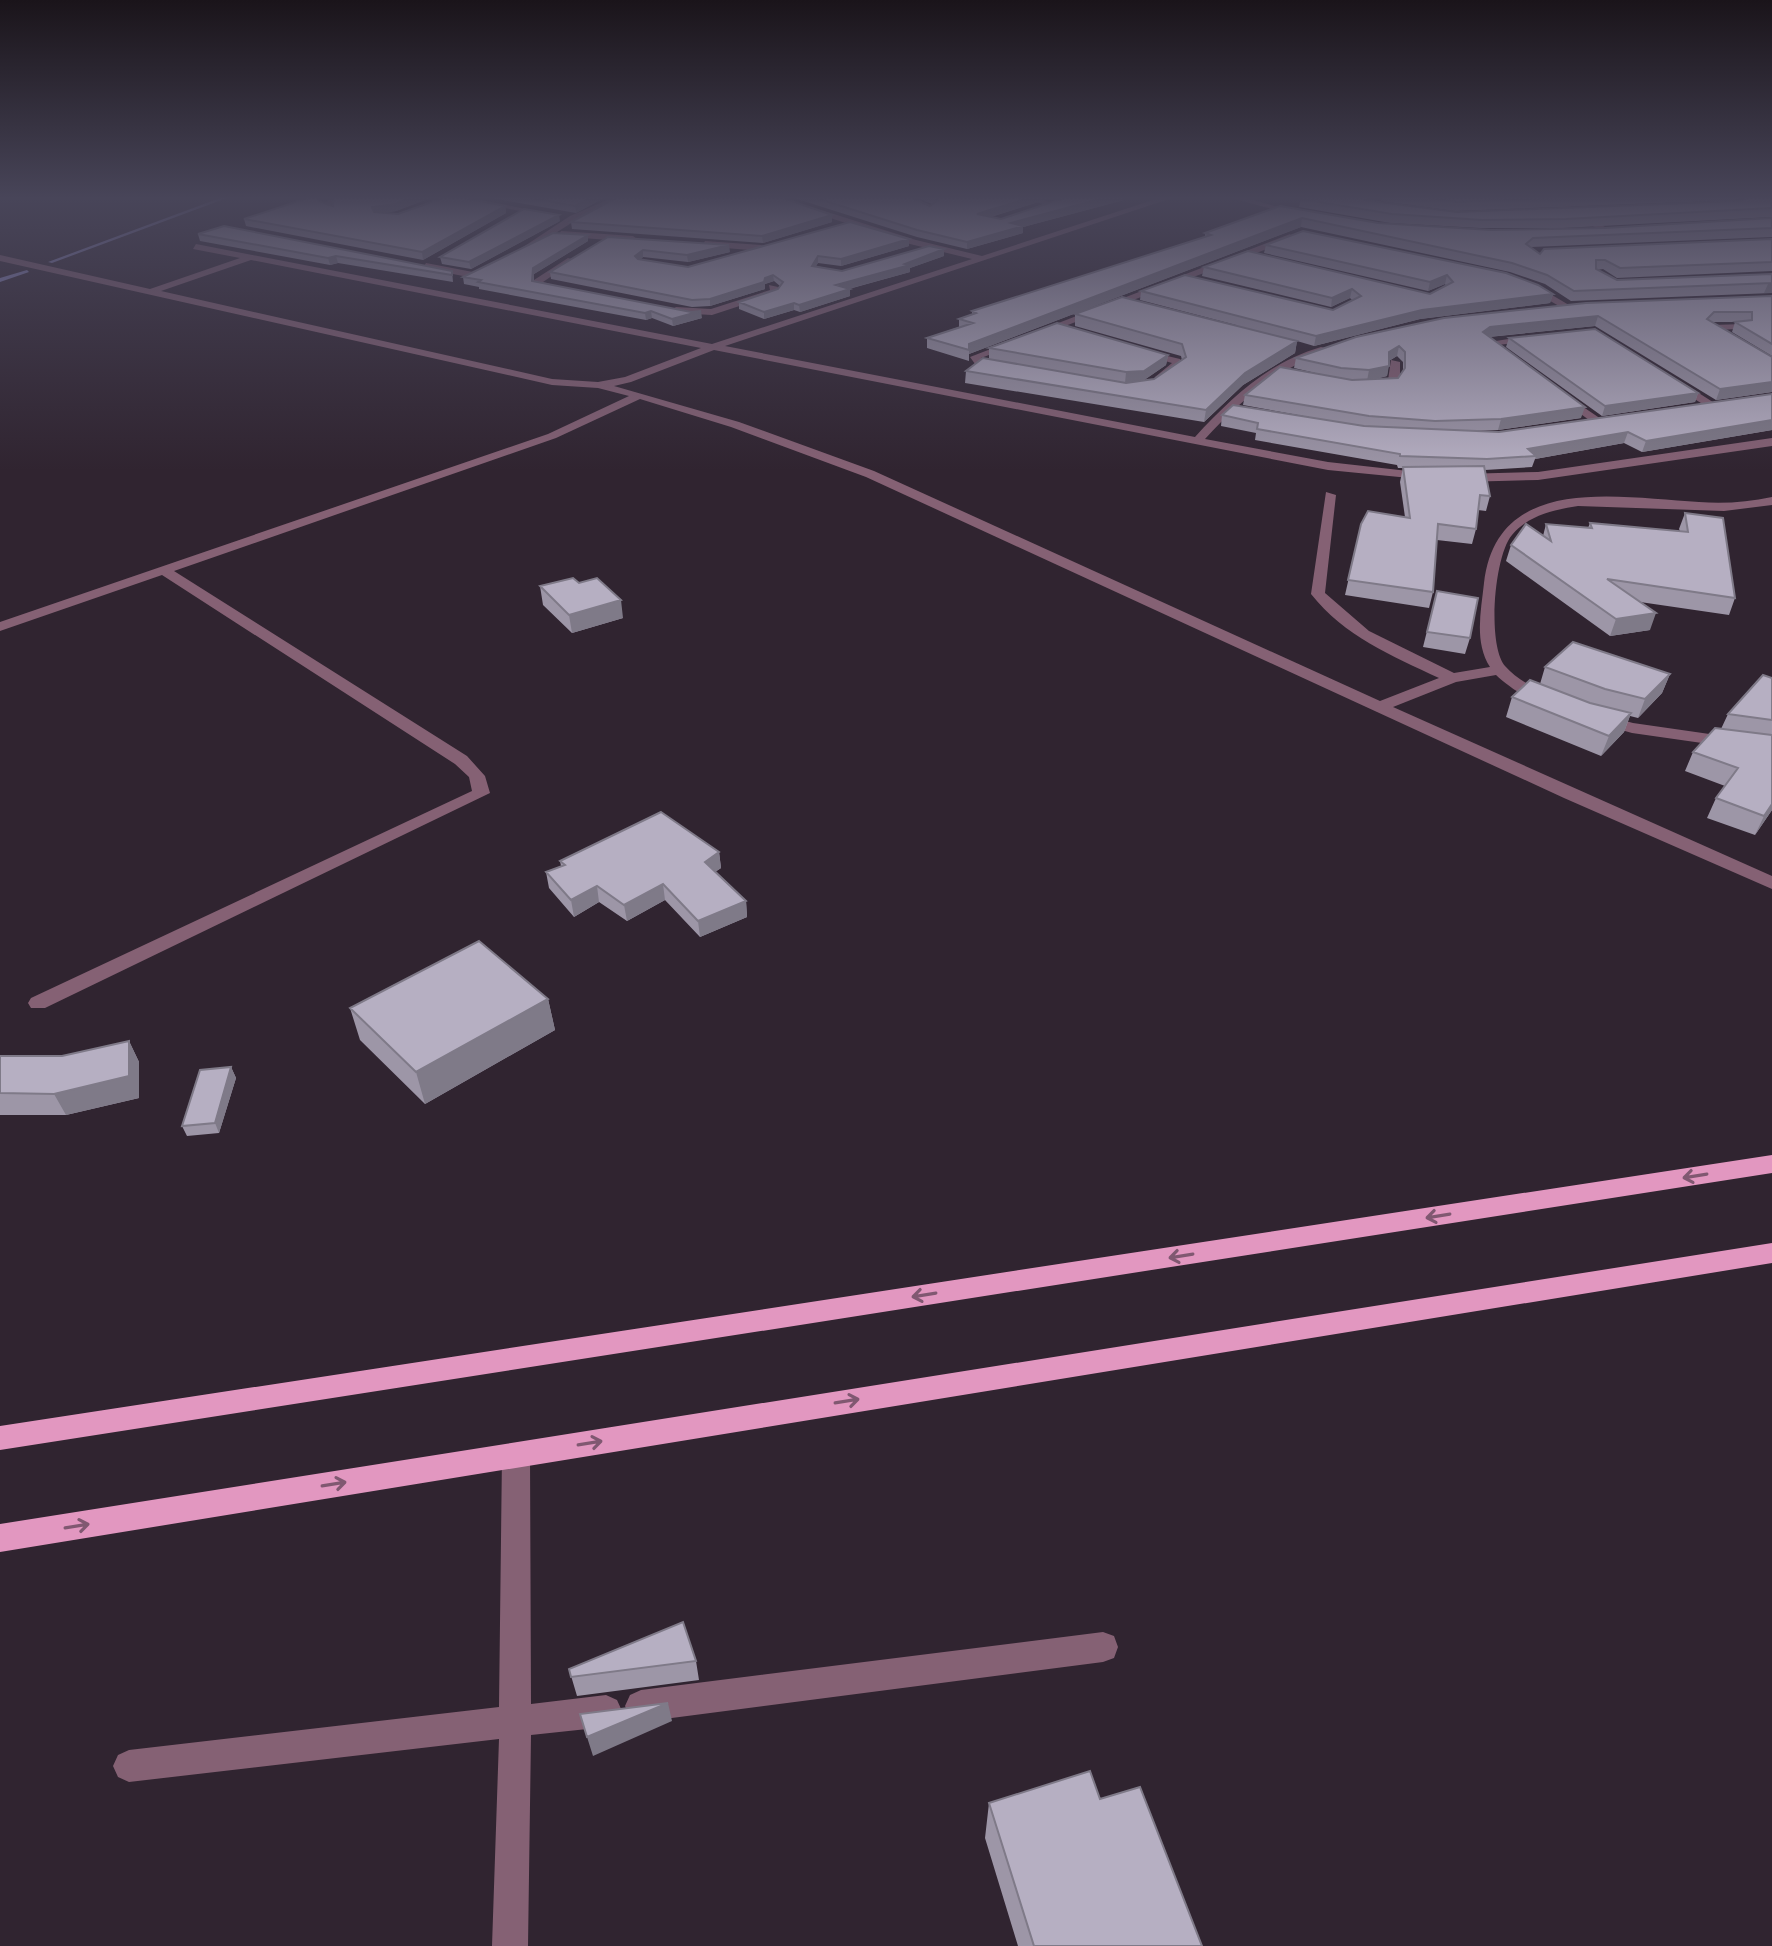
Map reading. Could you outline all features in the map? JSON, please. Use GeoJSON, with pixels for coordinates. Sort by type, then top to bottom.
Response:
{"type":"FeatureCollection","features":[{"type":"Feature","properties":{"kind":"main road"},"geometry":{"type":"LineString","coordinates":[[0,1438],[1772,1164]]}},
{"type":"Feature","properties":{"kind":"main road"},"geometry":{"type":"LineString","coordinates":[[0,1538],[1772,1253]]}},
{"type":"Feature","properties":{"kind":"street"},"geometry":{"type":"LineString","coordinates":[[143,289],[552,382],[598,385],[775,437],[934,501],[1380,707],[1772,883]]}},
{"type":"Feature","properties":{"kind":"street"},"geometry":{"type":"LineString","coordinates":[[153,291],[159,289]]}},
{"type":"Feature","properties":{"kind":"street"},"geometry":{"type":"LineString","coordinates":[[406,289],[1328,466],[1441,478],[1538,476],[1772,442]]}},
{"type":"Feature","properties":{"kind":"street"},"geometry":{"type":"LineString","coordinates":[[427,293],[438,289]]}},
{"type":"Feature","properties":{"kind":"street"},"geometry":{"type":"LineString","coordinates":[[555,289],[571,292]]}},
{"type":"Feature","properties":{"kind":"street"},"geometry":{"type":"LineString","coordinates":[[662,308],[692,313],[712,312],[775,289]]}},
{"type":"Feature","properties":{"kind":"street"},"geometry":{"type":"LineString","coordinates":[[598,385],[627,380],[713,347],[892,289]]}},
{"type":"Feature","properties":{"kind":"street"},"geometry":{"type":"LineString","coordinates":[[1020,371],[990,366],[975,357],[1156,289]]}},
{"type":"Feature","properties":{"kind":"street"},"geometry":{"type":"LineString","coordinates":[[1539,289],[1569,308]]}},
{"type":"Feature","properties":{"kind":"street"},"geometry":{"type":"LineString","coordinates":[[1122,302],[1137,306]]}},
{"type":"Feature","properties":{"kind":"street"},"geometry":{"type":"LineString","coordinates":[[1542,310],[1585,307]]}},
{"type":"Feature","properties":{"kind":"street"},"geometry":{"type":"LineString","coordinates":[[1742,326],[1711,328],[1772,364]]}},
{"type":"Feature","properties":{"kind":"street"},"geometry":{"type":"LineString","coordinates":[[1058,327],[1071,331]]}},
{"type":"Feature","properties":{"kind":"street"},"geometry":{"type":"LineString","coordinates":[[1513,361],[1488,343],[1543,337]]}},
{"type":"Feature","properties":{"kind":"street"},"geometry":{"type":"LineString","coordinates":[[1127,347],[1176,361],[1178,366],[1147,387]]}},
{"type":"Feature","properties":{"kind":"street"},"geometry":{"type":"LineString","coordinates":[[1299,348],[1314,352]]}},
{"type":"Feature","properties":{"kind":"street"},"geometry":{"type":"LineString","coordinates":[[1197,441],[1226,408],[1275,370],[1327,348]]}},
{"type":"Feature","properties":{"kind":"street"},"geometry":{"type":"LineString","coordinates":[[1362,386],[1391,383],[1395,378],[1395,362]]}},
{"type":"Feature","properties":{"kind":"street"},"geometry":{"type":"LineString","coordinates":[[1275,370],[1290,373]]}},
{"type":"Feature","properties":{"kind":"street"},"geometry":{"type":"LineString","coordinates":[[1661,374],[1713,406]]}},
{"type":"Feature","properties":{"kind":"street"},"geometry":{"type":"LineString","coordinates":[[1550,388],[1600,423]]}},
{"type":"Feature","properties":{"kind":"street"},"geometry":{"type":"LineString","coordinates":[[0,627],[552,436],[640,395]]}},
{"type":"Feature","properties":{"kind":"street"},"geometry":{"type":"LineString","coordinates":[[1699,409],[1728,404]]}},
{"type":"Feature","properties":{"kind":"street"},"geometry":{"type":"LineString","coordinates":[[1226,408],[1240,411]]}},
{"type":"Feature","properties":{"kind":"street"},"geometry":{"type":"LineString","coordinates":[[1585,425],[1614,421]]}},
{"type":"Feature","properties":{"kind":"street"},"geometry":{"type":"LineString","coordinates":[[1330,495],[1318,594],[1340,619],[1364,637],[1452,678]]}},
{"type":"Feature","properties":{"kind":"street"},"geometry":{"type":"LineString","coordinates":[[1561,705],[1510,682],[1497,670],[1489,652],[1486,627],[1495,559],[1505,534],[1521,518],[1569,503],[1723,507],[1772,501]]}},
{"type":"Feature","properties":{"kind":"street"},"geometry":{"type":"LineString","coordinates":[[38,1003],[481,793],[477,776],[461,760],[163,570]]}},
{"type":"Feature","properties":{"kind":"street"},"geometry":{"type":"LineString","coordinates":[[1380,707],[1452,678],[1497,670]]}},
{"type":"Feature","properties":{"kind":"street"},"geometry":{"type":"LineString","coordinates":[[1590,716],[1632,728],[1772,748]]}},
{"type":"Feature","properties":{"kind":"street"},"geometry":{"type":"LineString","coordinates":[[510,1946],[516,1455]]}},
{"type":"Feature","properties":{"kind":"street"},"geometry":{"type":"LineString","coordinates":[[129,1766],[515,1723],[1103,1647]]}},
{"type":"Feature","properties":{"kind":"building"},"geometry":{"type":"Polygon","coordinates":[[[515,289],[572,289],[691,312],[701,311],[672,319],[651,311],[645,313],[515,289]]]}},
{"type":"Feature","properties":{"kind":"building"},"geometry":{"type":"Polygon","coordinates":[[[635,289],[742,289],[710,299],[692,300],[635,289]]]}},
{"type":"Feature","properties":{"kind":"building"},"geometry":{"type":"Polygon","coordinates":[[[778,289],[850,289],[764,312],[739,302],[778,289]]]}},
{"type":"Feature","properties":{"kind":"building"},"geometry":{"type":"Polygon","coordinates":[[[1042,289],[1115,289],[969,344],[969,350],[927,338],[973,323],[959,319],[976,313],[972,311],[1042,289]]]}},
{"type":"Feature","properties":{"kind":"building"},"geometry":{"type":"Polygon","coordinates":[[[1243,289],[1333,310],[1361,296],[1352,289],[1332,298],[1294,289],[1408,289],[1430,294],[1440,289],[1544,289],[1553,294],[1422,310],[1316,336],[1141,291],[1243,289]]]}},
{"type":"Feature","properties":{"kind":"building"},"geometry":{"type":"Polygon","coordinates":[[[1570,289],[1628,289],[1574,291],[1570,289]]]}},
{"type":"Feature","properties":{"kind":"building"},"geometry":{"type":"Polygon","coordinates":[[[1772,296],[1772,344],[1735,322],[1752,320],[1752,312],[1714,312],[1707,319],[1772,357],[1772,382],[1720,389],[1598,316],[1490,327],[1483,332],[1585,407],[1501,419],[1435,421],[1369,416],[1245,395],[1280,367],[1352,380],[1398,378],[1405,368],[1405,352],[1399,346],[1389,352],[1389,366],[1369,370],[1341,368],[1296,358],[1356,337],[1444,318],[1586,303],[1772,296]]]}},
{"type":"Feature","properties":{"kind":"building"},"geometry":{"type":"Polygon","coordinates":[[[1122,297],[1297,341],[1245,373],[1206,410],[966,371],[983,358],[1126,383],[1154,379],[1186,357],[1182,344],[1075,314],[1122,297]]]}},
{"type":"Feature","properties":{"kind":"building"},"geometry":{"type":"Polygon","coordinates":[[[1057,323],[1168,355],[1144,371],[1126,372],[989,348],[1057,323]]]}},
{"type":"Feature","properties":{"kind":"building"},"geometry":{"type":"Polygon","coordinates":[[[1595,329],[1698,393],[1605,406],[1509,338],[1595,329]]]}},
{"type":"Feature","properties":{"kind":"building"},"geometry":{"type":"Polygon","coordinates":[[[1772,394],[1772,420],[1646,441],[1628,432],[1528,449],[1536,456],[1487,459],[1400,456],[1257,429],[1258,423],[1222,415],[1233,405],[1364,426],[1499,432],[1772,394]]]}},
{"type":"Feature","properties":{"kind":"building"},"geometry":{"type":"Polygon","coordinates":[[[1484,466],[1490,496],[1480,495],[1476,529],[1438,524],[1433,592],[1348,580],[1361,524],[1368,511],[1410,518],[1403,467],[1484,466]]]}},
{"type":"Feature","properties":{"kind":"building"},"geometry":{"type":"Polygon","coordinates":[[[1685,513],[1723,518],[1735,598],[1607,579],[1656,613],[1616,619],[1511,545],[1526,524],[1551,541],[1546,524],[1592,528],[1590,523],[1688,532],[1685,513]]]}},
{"type":"Feature","properties":{"kind":"building"},"geometry":{"type":"Polygon","coordinates":[[[573,578],[579,583],[597,578],[621,600],[569,615],[540,586],[573,578]]]}},
{"type":"Feature","properties":{"kind":"building"},"geometry":{"type":"Polygon","coordinates":[[[1437,591],[1478,598],[1470,638],[1427,632],[1437,591]]]}},
{"type":"Feature","properties":{"kind":"building"},"geometry":{"type":"Polygon","coordinates":[[[1573,642],[1670,674],[1645,699],[1605,689],[1545,667],[1573,642]]]}},
{"type":"Feature","properties":{"kind":"building"},"geometry":{"type":"Polygon","coordinates":[[[1763,675],[1772,678],[1772,720],[1728,714],[1763,675]]]}},
{"type":"Feature","properties":{"kind":"building"},"geometry":{"type":"Polygon","coordinates":[[[1530,680],[1590,703],[1631,713],[1609,736],[1512,697],[1530,680]]]}},
{"type":"Feature","properties":{"kind":"building"},"geometry":{"type":"Polygon","coordinates":[[[1715,728],[1772,735],[1772,804],[1764,816],[1716,798],[1738,768],[1693,752],[1715,728]]]}},
{"type":"Feature","properties":{"kind":"building"},"geometry":{"type":"Polygon","coordinates":[[[661,812],[719,852],[705,862],[746,901],[698,921],[663,884],[624,905],[597,886],[571,900],[546,872],[565,865],[560,861],[661,812]]]}},
{"type":"Feature","properties":{"kind":"building"},"geometry":{"type":"Polygon","coordinates":[[[479,941],[548,999],[416,1072],[350,1008],[479,941]]]}},
{"type":"Feature","properties":{"kind":"building"},"geometry":{"type":"Polygon","coordinates":[[[129,1041],[129,1076],[54,1094],[0,1093],[0,1056],[62,1056],[129,1041]]]}},
{"type":"Feature","properties":{"kind":"building"},"geometry":{"type":"Polygon","coordinates":[[[231,1067],[215,1123],[182,1126],[200,1070],[231,1067]]]}},
{"type":"Feature","properties":{"kind":"building"},"geometry":{"type":"Polygon","coordinates":[[[683,1622],[696,1661],[571,1677],[569,1669],[683,1622]]]}},
{"type":"Feature","properties":{"kind":"building"},"geometry":{"type":"Polygon","coordinates":[[[668,1703],[587,1737],[580,1714],[668,1703]]]}},
{"type":"Feature","properties":{"kind":"building"},"geometry":{"type":"Polygon","coordinates":[[[1090,1771],[1100,1799],[1140,1787],[1202,1946],[1034,1946],[989,1803],[1090,1771]]]}}]}
